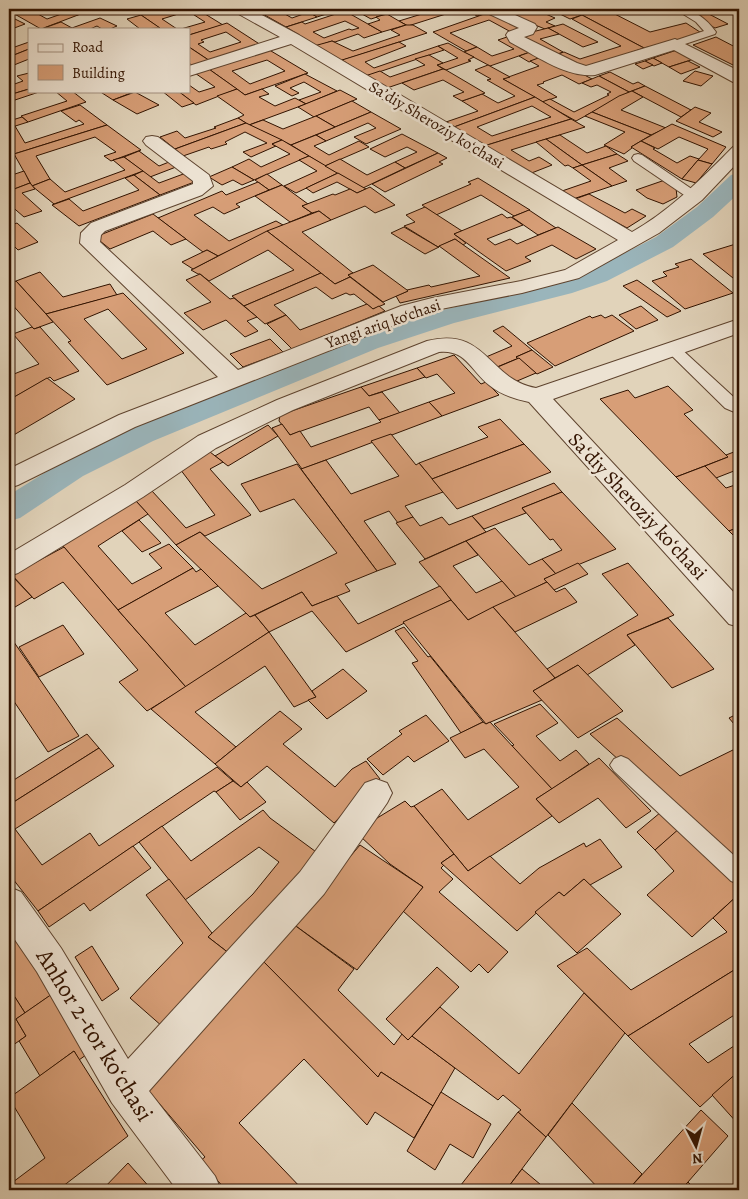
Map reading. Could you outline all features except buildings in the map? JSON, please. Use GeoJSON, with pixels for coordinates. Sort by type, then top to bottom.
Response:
{"type":"FeatureCollection","features":[{"type":"Feature","properties":{"kind":"street","name":"Saʼdiy Sheroziy koʻchasi"},"geometry":{"type":"LineString","coordinates":[[240,9],[293,38],[632,240]]}},
{"type":"Feature","properties":{"kind":"street"},"geometry":{"type":"LineString","coordinates":[[490,9],[528,28],[527,31],[514,36],[516,39],[578,70],[595,70],[675,44],[739,78]]}},
{"type":"Feature","properties":{"kind":"street"},"geometry":{"type":"LineString","coordinates":[[190,71],[293,38]]}},
{"type":"Feature","properties":{"kind":"street"},"geometry":{"type":"LineString","coordinates":[[152,141],[202,179],[203,186],[195,191],[98,227],[91,234],[90,243],[233,378]]}},
{"type":"Feature","properties":{"kind":"street","name":"Yangi ariq ko‘chasi"},"geometry":{"type":"LineString","coordinates":[[9,479],[127,421],[233,378],[417,309],[522,287],[572,274],[652,229],[695,196],[739,151]]}},
{"type":"Feature","properties":{"kind":"street"},"geometry":{"type":"LineString","coordinates":[[9,566],[134,491],[207,442],[285,405],[435,346],[447,343],[459,344],[507,387],[537,396],[739,326]]}},
{"type":"Feature","properties":{"kind":"street","name":"Saʻdiy Sheroziy koʻchasi"},"geometry":{"type":"LineString","coordinates":[[537,396],[739,616]]}},
{"type":"Feature","properties":{"kind":"street"},"geometry":{"type":"LineString","coordinates":[[125,1090],[312,883],[376,792]]}},
{"type":"Feature","properties":{"kind":"street","name":"Anhor 2-tor koʻchasi"},"geometry":{"type":"LineString","coordinates":[[9,903],[49,960],[125,1090],[201,1190]]}},
{"type":"Feature","properties":{"kind":"lane"},"geometry":{"type":"LineString","coordinates":[[675,44],[711,32],[700,20],[680,9]]}},
{"type":"Feature","properties":{"kind":"lane"},"geometry":{"type":"LineString","coordinates":[[638,158],[695,196]]}},
{"type":"Feature","properties":{"kind":"lane"},"geometry":{"type":"LineString","coordinates":[[672,349],[731,404],[739,409]]}},
{"type":"Feature","properties":{"kind":"lane"},"geometry":{"type":"LineString","coordinates":[[621,765],[739,874]]}},
{"type":"Feature","properties":{"kind":"waterway"},"geometry":{"type":"LineString","coordinates":[[9,510],[73,469],[107,451],[215,403],[369,343],[444,317],[570,286],[598,276],[643,255],[664,242],[705,212],[739,180]]}}]}
